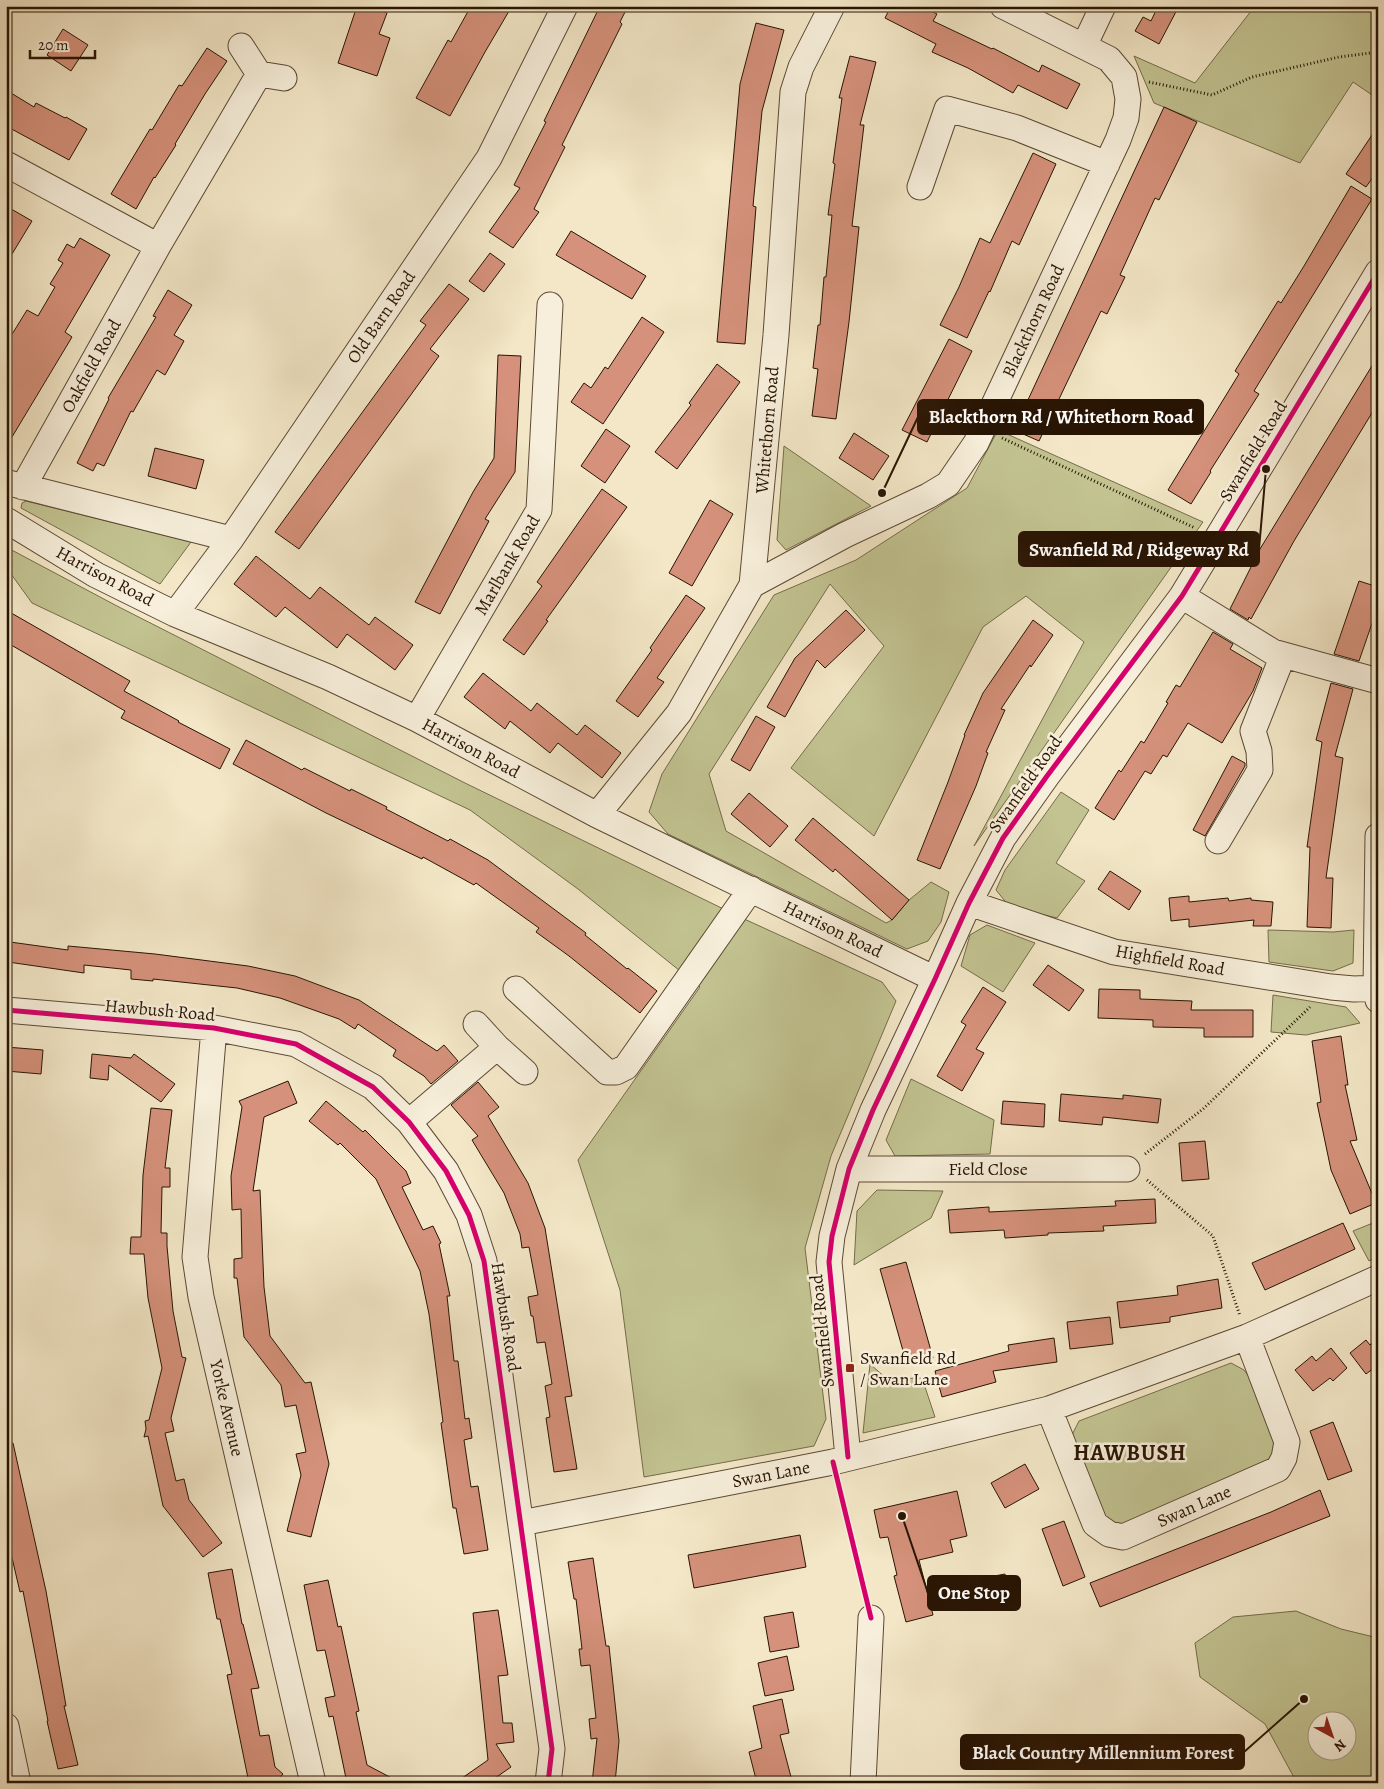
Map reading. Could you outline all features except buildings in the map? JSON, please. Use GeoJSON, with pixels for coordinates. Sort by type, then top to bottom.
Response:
{"type":"FeatureCollection","features":[{"type":"Feature","properties":{"kind":"street","name":"Old Barn Road"},"geometry":{"type":"LineString","coordinates":[[175,614],[231,538],[489,158],[565,6]]}},
{"type":"Feature","properties":{"kind":"street","name":"Whitethorn Road"},"geometry":{"type":"LineString","coordinates":[[597,814],[679,713],[752,585],[776,335],[793,92],[801,67],[832,6]]}},
{"type":"Feature","properties":{"kind":"street"},"geometry":{"type":"LineString","coordinates":[[1003,6],[1109,60],[1124,77]]}},
{"type":"Feature","properties":{"kind":"street"},"geometry":{"type":"LineString","coordinates":[[1084,46],[1103,6]]}},
{"type":"Feature","properties":{"kind":"street"},"geometry":{"type":"LineString","coordinates":[[241,46],[259,74],[284,78]]}},
{"type":"Feature","properties":{"kind":"street","name":"Oakfield Road"},"geometry":{"type":"LineString","coordinates":[[15,485],[259,74]]}},
{"type":"Feature","properties":{"kind":"street","name":"Blackthorn Road"},"geometry":{"type":"LineString","coordinates":[[752,585],[845,535],[928,496],[948,484],[976,443],[1118,140],[1126,118],[1128,99],[1124,77]]}},
{"type":"Feature","properties":{"kind":"street"},"geometry":{"type":"LineString","coordinates":[[920,187],[947,109],[1017,128],[1107,164]]}},
{"type":"Feature","properties":{"kind":"street"},"geometry":{"type":"LineString","coordinates":[[6,164],[158,246]]}},
{"type":"Feature","properties":{"kind":"street","name":"Swanfield Road"},"geometry":{"type":"LineString","coordinates":[[848,1457],[829,1262],[832,1236],[849,1169],[873,1110],[969,903],[1003,838],[1182,596],[1378,272]]}},
{"type":"Feature","properties":{"kind":"street","name":"Marlbank Road"},"geometry":{"type":"LineString","coordinates":[[417,719],[539,510],[550,305]]}},
{"type":"Feature","properties":{"kind":"street"},"geometry":{"type":"LineString","coordinates":[[15,485],[231,538]]}},
{"type":"Feature","properties":{"kind":"street","name":"Harrison Road"},"geometry":{"type":"LineString","coordinates":[[6,520],[96,575],[175,614],[328,677],[417,719],[597,814],[935,979]]}},
{"type":"Feature","properties":{"kind":"street"},"geometry":{"type":"LineString","coordinates":[[1182,596],[1273,652],[1378,681]]}},
{"type":"Feature","properties":{"kind":"street"},"geometry":{"type":"LineString","coordinates":[[1218,841],[1260,770],[1260,751],[1252,731],[1283,655]]}},
{"type":"Feature","properties":{"kind":"street"},"geometry":{"type":"LineString","coordinates":[[1377,994],[1378,836]]}},
{"type":"Feature","properties":{"kind":"street"},"geometry":{"type":"LineString","coordinates":[[516,989],[607,1072],[616,1072],[626,1067],[751,889]]}},
{"type":"Feature","properties":{"kind":"street","name":"Highfield Road"},"geometry":{"type":"LineString","coordinates":[[969,903],[1114,952],[1377,994]]}},
{"type":"Feature","properties":{"kind":"street","name":"Hawbush Road"},"geometry":{"type":"LineString","coordinates":[[6,1010],[214,1028],[296,1044],[372,1087],[409,1122],[446,1171],[469,1215],[484,1261],[552,1748],[548,1783]]}},
{"type":"Feature","properties":{"kind":"street"},"geometry":{"type":"LineString","coordinates":[[476,1024],[498,1048],[525,1072]]}},
{"type":"Feature","properties":{"kind":"street","name":"Yorke Avenue"},"geometry":{"type":"LineString","coordinates":[[214,1028],[197,1220],[196,1265],[201,1297],[313,1783]]}},
{"type":"Feature","properties":{"kind":"street"},"geometry":{"type":"LineString","coordinates":[[409,1122],[498,1048]]}},
{"type":"Feature","properties":{"kind":"street","name":"Field Close"},"geometry":{"type":"LineString","coordinates":[[849,1169],[1127,1169]]}},
{"type":"Feature","properties":{"kind":"street","name":"Swan Lane"},"geometry":{"type":"LineString","coordinates":[[521,1523],[833,1462],[1049,1409],[1247,1336],[1378,1278]]}},
{"type":"Feature","properties":{"kind":"street","name":"Swan Lane"},"geometry":{"type":"LineString","coordinates":[[1049,1409],[1095,1524],[1109,1534],[1123,1537],[1278,1469],[1284,1458],[1287,1442],[1247,1336]]}},
{"type":"Feature","properties":{"kind":"street"},"geometry":{"type":"LineString","coordinates":[[863,1783],[871,1618]]}},
{"type":"Feature","properties":{"kind":"street"},"geometry":{"type":"LineString","coordinates":[[6,1726],[18,1783]]}},
{"type":"Feature","properties":{"kind":"path"},"geometry":{"type":"LineString","coordinates":[[1124,77],[1212,96],[1252,77],[1340,57],[1378,52]]}},
{"type":"Feature","properties":{"kind":"path"},"geometry":{"type":"LineString","coordinates":[[982,430],[1216,538]]}},
{"type":"Feature","properties":{"kind":"path"},"geometry":{"type":"LineString","coordinates":[[1127,1169],[1203,1109],[1331,987]]}},
{"type":"Feature","properties":{"kind":"path"},"geometry":{"type":"LineString","coordinates":[[1127,1169],[1135,1170],[1213,1236],[1247,1336]]}},
{"type":"Feature","properties":{"kind":"green space"},"geometry":{"type":"Polygon","coordinates":[[[1255,6],[1378,6],[1378,99],[1353,82],[1300,163],[1154,103],[1134,56],[1195,83],[1255,6]]]}},
{"type":"Feature","properties":{"kind":"green space"},"geometry":{"type":"Polygon","coordinates":[[[998,430],[1203,522],[974,846],[1084,642],[1026,596],[983,627],[874,836],[791,768],[884,646],[830,584],[709,774],[726,831],[886,923],[892,920],[909,900],[931,882],[949,892],[941,922],[928,941],[907,949],[668,834],[649,812],[662,774],[774,595],[856,560],[967,488],[998,430]]]}},
{"type":"Feature","properties":{"kind":"green space"},"geometry":{"type":"Polygon","coordinates":[[[784,446],[871,506],[786,550],[777,540],[784,446]]]}},
{"type":"Feature","properties":{"kind":"green space"},"geometry":{"type":"Polygon","coordinates":[[[26,501],[191,542],[160,584],[21,508],[22,503],[26,501]]]}},
{"type":"Feature","properties":{"kind":"green space"},"geometry":{"type":"Polygon","coordinates":[[[6,547],[117,606],[465,783],[742,918],[882,982],[896,1001],[831,1156],[805,1248],[826,1419],[814,1446],[644,1477],[620,1290],[578,1160],[700,987],[578,889],[470,810],[32,603],[6,567],[6,547]]]}},
{"type":"Feature","properties":{"kind":"green space"},"geometry":{"type":"Polygon","coordinates":[[[1061,792],[1089,810],[1056,863],[1085,881],[1057,918],[1009,906],[996,890],[1005,870],[1061,792]]]}},
{"type":"Feature","properties":{"kind":"green space"},"geometry":{"type":"Polygon","coordinates":[[[987,925],[1035,943],[1003,992],[961,966],[970,935],[987,925]]]}},
{"type":"Feature","properties":{"kind":"green space"},"geometry":{"type":"Polygon","coordinates":[[[1268,930],[1333,932],[1354,930],[1353,963],[1333,971],[1269,962],[1268,930]]]}},
{"type":"Feature","properties":{"kind":"green space"},"geometry":{"type":"Polygon","coordinates":[[[1273,995],[1346,1007],[1360,1023],[1306,1035],[1271,1032],[1273,995]]]}},
{"type":"Feature","properties":{"kind":"green space"},"geometry":{"type":"Polygon","coordinates":[[[911,1079],[994,1120],[990,1154],[895,1156],[886,1140],[911,1079]]]}},
{"type":"Feature","properties":{"kind":"green space"},"geometry":{"type":"Polygon","coordinates":[[[877,1190],[943,1191],[931,1218],[854,1265],[857,1211],[877,1190]]]}},
{"type":"Feature","properties":{"kind":"green space"},"geometry":{"type":"Polygon","coordinates":[[[1378,1221],[1378,1256],[1369,1261],[1353,1231],[1378,1221]]]}},
{"type":"Feature","properties":{"kind":"green space"},"geometry":{"type":"Polygon","coordinates":[[[1231,1363],[1244,1370],[1253,1382],[1274,1441],[1274,1456],[1263,1469],[1124,1527],[1108,1520],[1097,1504],[1072,1435],[1079,1421],[1231,1363]]]}},
{"type":"Feature","properties":{"kind":"green space"},"geometry":{"type":"Polygon","coordinates":[[[870,1364],[887,1379],[922,1378],[935,1417],[863,1433],[870,1364]]]}},
{"type":"Feature","properties":{"kind":"green space"},"geometry":{"type":"Polygon","coordinates":[[[1296,1611],[1341,1629],[1378,1638],[1378,1783],[1297,1783],[1265,1724],[1200,1677],[1195,1643],[1233,1617],[1296,1611]]]}},
{"type":"Feature","properties":{"kind":"cycle path"},"geometry":{"type":"LineString","coordinates":[[848,1457],[829,1262],[832,1236],[849,1169],[873,1110],[969,903],[1003,838],[1182,596],[1378,272]]}},
{"type":"Feature","properties":{"kind":"cycle path"},"geometry":{"type":"LineString","coordinates":[[6,1010],[214,1028],[296,1044],[373,1087],[409,1122],[446,1171],[469,1215],[484,1261],[552,1749],[548,1783]]}},
{"type":"Feature","properties":{"kind":"cycle path"},"geometry":{"type":"LineString","coordinates":[[833,1462],[871,1618]]}},
{"type":"Feature","properties":{"kind":"place","name":"Swanfield Rd / Ridgeway Rd"},"geometry":{"type":"Point","coordinates":[1266,469]}},
{"type":"Feature","properties":{"kind":"place","name":"Blackthorn Rd / Whitethorn Road"},"geometry":{"type":"Point","coordinates":[882,493]}},
{"type":"Feature","properties":{"kind":"place","name":"Swanfield Rd / Swan Lane"},"geometry":{"type":"Point","coordinates":[850,1368]}},
{"type":"Feature","properties":{"kind":"place","name":"One Stop"},"geometry":{"type":"Point","coordinates":[902,1516]}},
{"type":"Feature","properties":{"kind":"place","name":"Black Country Millennium Forest"},"geometry":{"type":"Point","coordinates":[1304,1699]}},
{"type":"Feature","properties":{"kind":"district","name":"HAWBUSH"},"geometry":{"type":"Point","coordinates":[1130,1453]}}]}
